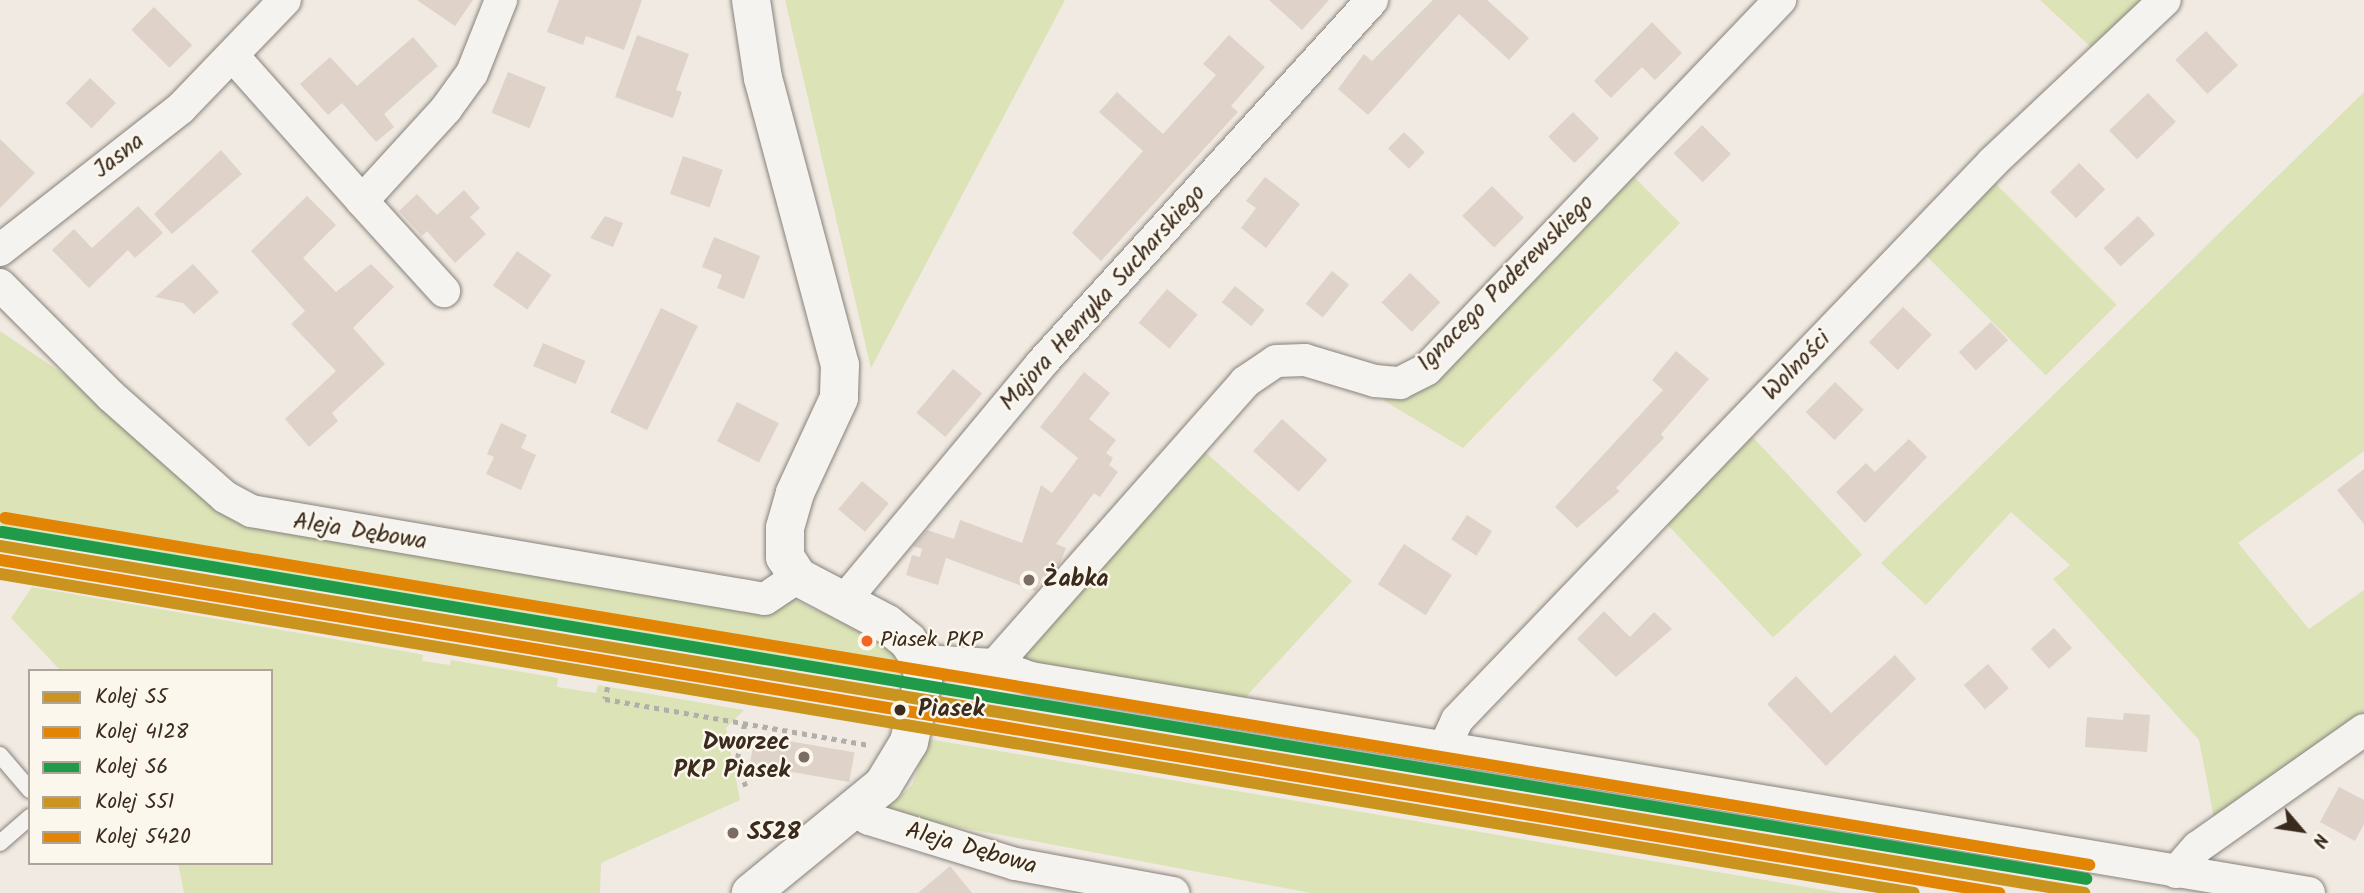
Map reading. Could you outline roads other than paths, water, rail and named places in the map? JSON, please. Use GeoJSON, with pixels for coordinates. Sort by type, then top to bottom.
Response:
{"type":"FeatureCollection","features":[{"type":"Feature","properties":{"kind":"street","name":"Jasna"},"geometry":{"type":"LineString","coordinates":[[0,250],[181,108],[285,0]]}},
{"type":"Feature","properties":{"kind":"street"},"geometry":{"type":"LineString","coordinates":[[362,201],[446,109],[472,73],[501,0]]}},
{"type":"Feature","properties":{"kind":"street","name":"Majora Henryka Sucharskiego"},"geometry":{"type":"LineString","coordinates":[[843,603],[1041,364],[1372,0]]}},
{"type":"Feature","properties":{"kind":"street","name":"Ignacego Paderewskiego"},"geometry":{"type":"LineString","coordinates":[[995,664],[1245,382],[1276,361],[1305,360],[1375,382],[1399,383],[1427,369],[1780,0]]}},
{"type":"Feature","properties":{"kind":"street","name":"Wolności"},"geometry":{"type":"LineString","coordinates":[[1445,746],[1457,720],[1993,162],[2165,0]]}},
{"type":"Feature","properties":{"kind":"street"},"geometry":{"type":"LineString","coordinates":[[751,893],[855,811],[883,785],[905,751],[920,698],[920,662],[908,641],[887,624],[798,577],[785,558],[785,528],[795,493],[839,398],[840,365],[752,12]]}},
{"type":"Feature","properties":{"kind":"street"},"geometry":{"type":"LineString","coordinates":[[233,56],[444,292]]}},
{"type":"Feature","properties":{"kind":"street","name":"Aleja Dębowa"},"geometry":{"type":"LineString","coordinates":[[0,285],[111,396],[225,497],[251,511],[765,599],[798,577]]}},
{"type":"Feature","properties":{"kind":"street"},"geometry":{"type":"LineString","coordinates":[[920,662],[995,664],[1031,678],[2309,893]]}},
{"type":"Feature","properties":{"kind":"street"},"geometry":{"type":"LineString","coordinates":[[2175,872],[2199,847],[2364,730]]}},
{"type":"Feature","properties":{"kind":"street","name":"Aleja Dębowa"},"geometry":{"type":"LineString","coordinates":[[855,811],[869,820],[1015,864],[1173,893]]}},
{"type":"Feature","properties":{"kind":"lane"},"geometry":{"type":"LineString","coordinates":[[0,755],[28,788]]}},
{"type":"Feature","properties":{"kind":"lane"},"geometry":{"type":"LineString","coordinates":[[0,842],[28,819]]}},
{"type":"Feature","properties":{"kind":"rail line","name":"5420"},"geometry":{"type":"LineString","coordinates":[[5,518],[2089,865]]}},
{"type":"Feature","properties":{"kind":"rail line","name":"S6"},"geometry":{"type":"LineString","coordinates":[[2,532],[2086,879]]}},
{"type":"Feature","properties":{"kind":"rail line","name":"S5"},"geometry":{"type":"LineString","coordinates":[[0,546],[2084,893]]}},
{"type":"Feature","properties":{"kind":"rail line","name":"4128"},"geometry":{"type":"LineString","coordinates":[[0,560],[1999,893]]}},
{"type":"Feature","properties":{"kind":"rail line","name":"S51"},"geometry":{"type":"LineString","coordinates":[[0,574],[1914,893]]}},
{"type":"Feature","properties":{"kind":"place","name":"Żabka"},"geometry":{"type":"Point","coordinates":[1029,580]}},
{"type":"Feature","properties":{"kind":"place","name":"Piasek PKP"},"geometry":{"type":"Point","coordinates":[867,641]}},
{"type":"Feature","properties":{"kind":"place","name":"Piasek"},"geometry":{"type":"Point","coordinates":[900,710]}},
{"type":"Feature","properties":{"kind":"place","name":"Dworzec PKP Piasek"},"geometry":{"type":"Point","coordinates":[804,757]}},
{"type":"Feature","properties":{"kind":"place","name":"S528"},"geometry":{"type":"Point","coordinates":[733,833]}}]}
